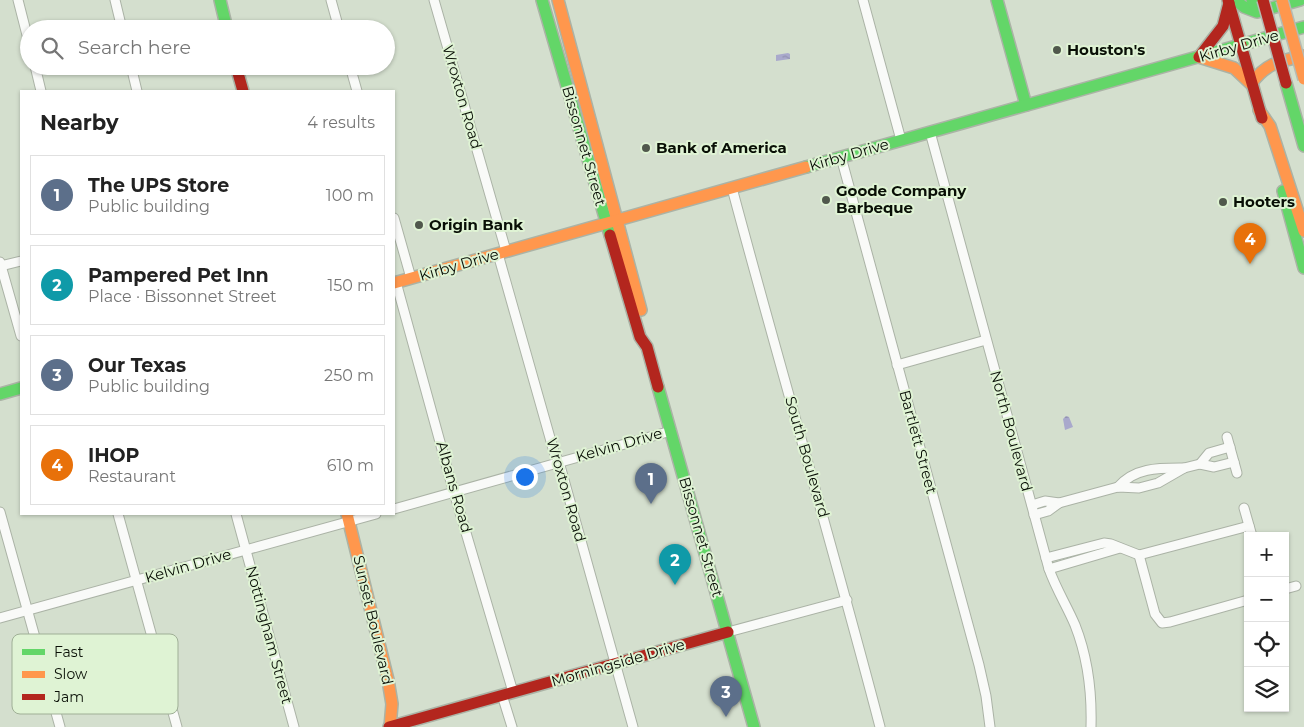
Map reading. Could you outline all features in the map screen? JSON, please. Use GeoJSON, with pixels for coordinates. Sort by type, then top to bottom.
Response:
{"type":"FeatureCollection","features":[{"type":"Feature","properties":{"kind":"main road"},"geometry":{"type":"LineString","coordinates":[[220,0],[225,20]]}},
{"type":"Feature","properties":{"kind":"main road","name":"Bissonnet Street"},"geometry":{"type":"LineString","coordinates":[[542,0],[569,93],[612,222]]}},
{"type":"Feature","properties":{"kind":"main road","name":"Bissonnet Street"},"geometry":{"type":"LineString","coordinates":[[558,0],[582,90],[640,337],[648,347],[754,727]]}},
{"type":"Feature","properties":{"kind":"main road"},"geometry":{"type":"LineString","coordinates":[[997,0],[1026,105]]}},
{"type":"Feature","properties":{"kind":"main road"},"geometry":{"type":"LineString","coordinates":[[1252,0],[1270,25]]}},
{"type":"Feature","properties":{"kind":"main road"},"geometry":{"type":"LineString","coordinates":[[1263,0],[1304,146]]}},
{"type":"Feature","properties":{"kind":"main road"},"geometry":{"type":"LineString","coordinates":[[1282,0],[1304,79]]}},
{"type":"Feature","properties":{"kind":"main road"},"geometry":{"type":"LineString","coordinates":[[1231,1],[1257,12],[1300,0]]}},
{"type":"Feature","properties":{"kind":"main road"},"geometry":{"type":"LineString","coordinates":[[1231,1],[1240,46],[1274,156],[1304,268]]}},
{"type":"Feature","properties":{"kind":"main road"},"geometry":{"type":"LineString","coordinates":[[1231,1],[1223,26],[1199,57],[1234,68],[1251,84]]}},
{"type":"Feature","properties":{"kind":"main road","name":"Kirby Drive"},"geometry":{"type":"LineString","coordinates":[[395,283],[1304,27]]}},
{"type":"Feature","properties":{"kind":"main road"},"geometry":{"type":"LineString","coordinates":[[1251,84],[1258,72],[1270,65],[1304,56]]}},
{"type":"Feature","properties":{"kind":"main road"},"geometry":{"type":"LineString","coordinates":[[238,75],[242,90]]}},
{"type":"Feature","properties":{"kind":"main road"},"geometry":{"type":"LineString","coordinates":[[569,93],[582,90]]}},
{"type":"Feature","properties":{"kind":"main road"},"geometry":{"type":"LineString","coordinates":[[1260,110],[1270,126],[1304,231]]}},
{"type":"Feature","properties":{"kind":"main road"},"geometry":{"type":"LineString","coordinates":[[0,394],[20,388]]}},
{"type":"Feature","properties":{"kind":"main road","name":"Sunset Boulevard"},"geometry":{"type":"LineString","coordinates":[[348,517],[388,680],[392,704],[390,727]]}},
{"type":"Feature","properties":{"kind":"main road","name":"Morningside Drive"},"geometry":{"type":"LineString","coordinates":[[390,727],[728,632]]}},
{"type":"Feature","properties":{"kind":"street"},"geometry":{"type":"LineString","coordinates":[[18,0],[23,20]]}},
{"type":"Feature","properties":{"kind":"street"},"geometry":{"type":"LineString","coordinates":[[115,0],[120,20]]}},
{"type":"Feature","properties":{"kind":"street"},"geometry":{"type":"LineString","coordinates":[[331,0],[337,20]]}},
{"type":"Feature","properties":{"kind":"street","name":"Wroxton Road"},"geometry":{"type":"LineString","coordinates":[[434,0],[554,452],[559,462],[633,727]]}},
{"type":"Feature","properties":{"kind":"street"},"geometry":{"type":"LineString","coordinates":[[863,0],[901,140]]}},
{"type":"Feature","properties":{"kind":"street"},"geometry":{"type":"LineString","coordinates":[[37,75],[41,90]]}},
{"type":"Feature","properties":{"kind":"street"},"geometry":{"type":"LineString","coordinates":[[133,75],[137,90]]}},
{"type":"Feature","properties":{"kind":"street"},"geometry":{"type":"LineString","coordinates":[[353,75],[357,90]]}},
{"type":"Feature","properties":{"kind":"street","name":"North Boulevard"},"geometry":{"type":"LineString","coordinates":[[930,132],[1049,569],[1056,589],[1075,625],[1083,648],[1088,669],[1091,727]]}},
{"type":"Feature","properties":{"kind":"street","name":"Bartlett Street"},"geometry":{"type":"LineString","coordinates":[[841,157],[979,665],[990,727]]}},
{"type":"Feature","properties":{"kind":"street","name":"South Boulevard"},"geometry":{"type":"LineString","coordinates":[[732,188],[802,445],[847,600],[880,727]]}},
{"type":"Feature","properties":{"kind":"street"},"geometry":{"type":"LineString","coordinates":[[395,222],[411,278]]}},
{"type":"Feature","properties":{"kind":"street"},"geometry":{"type":"LineString","coordinates":[[20,260],[1,264],[20,332]]}},
{"type":"Feature","properties":{"kind":"street","name":"Albans Road"},"geometry":{"type":"LineString","coordinates":[[395,283],[455,491],[508,694],[512,727]]}},
{"type":"Feature","properties":{"kind":"street"},"geometry":{"type":"LineString","coordinates":[[897,364],[986,340]]}},
{"type":"Feature","properties":{"kind":"street","name":"Kelvin Drive"},"geometry":{"type":"LineString","coordinates":[[395,509],[671,431]]}},
{"type":"Feature","properties":{"kind":"street"},"geometry":{"type":"LineString","coordinates":[[1200,464],[1208,453],[1228,442],[1237,473]]}},
{"type":"Feature","properties":{"kind":"street"},"geometry":{"type":"LineString","coordinates":[[1118,487],[1123,481],[1134,474],[1157,468],[1184,468],[1200,464],[1214,467],[1234,462]]}},
{"type":"Feature","properties":{"kind":"street"},"geometry":{"type":"LineString","coordinates":[[1032,505],[1045,501],[1059,502],[1118,487],[1139,488],[1158,483],[1184,468]]}},
{"type":"Feature","properties":{"kind":"street"},"geometry":{"type":"LineString","coordinates":[[1034,514],[1048,511],[1059,502]]}},
{"type":"Feature","properties":{"kind":"street"},"geometry":{"type":"LineString","coordinates":[[1244,508],[1251,532]]}},
{"type":"Feature","properties":{"kind":"street"},"geometry":{"type":"LineString","coordinates":[[0,512],[34,634]]}},
{"type":"Feature","properties":{"kind":"street"},"geometry":{"type":"LineString","coordinates":[[118,515],[152,634]]}},
{"type":"Feature","properties":{"kind":"street","name":"Nottingham Street"},"geometry":{"type":"LineString","coordinates":[[236,515],[294,727]]}},
{"type":"Feature","properties":{"kind":"street","name":"Kelvin Drive"},"geometry":{"type":"LineString","coordinates":[[0,618],[245,550],[348,517],[367,515]]}},
{"type":"Feature","properties":{"kind":"street"},"geometry":{"type":"LineString","coordinates":[[1046,558],[1104,543],[1139,556],[1249,526]]}},
{"type":"Feature","properties":{"kind":"street"},"geometry":{"type":"LineString","coordinates":[[1081,548],[1084,560]]}},
{"type":"Feature","properties":{"kind":"street"},"geometry":{"type":"LineString","coordinates":[[1049,569],[1120,548]]}},
{"type":"Feature","properties":{"kind":"street"},"geometry":{"type":"LineString","coordinates":[[1139,556],[1155,614],[1162,622],[1170,622],[1244,601]]}},
{"type":"Feature","properties":{"kind":"street"},"geometry":{"type":"LineString","coordinates":[[1289,588],[1296,586]]}},
{"type":"Feature","properties":{"kind":"street","name":"Morningside Drive"},"geometry":{"type":"LineString","coordinates":[[728,632],[847,600]]}},
{"type":"Feature","properties":{"kind":"street"},"geometry":{"type":"LineString","coordinates":[[56,714],[60,727]]}},
{"type":"Feature","properties":{"kind":"street"},"geometry":{"type":"LineString","coordinates":[[173,714],[177,727]]}},
{"type":"Feature","properties":{"kind":"water"},"geometry":{"type":"Polygon","coordinates":[[[790,54],[790,59],[776,61],[776,55],[790,54]]]}},
{"type":"Feature","properties":{"kind":"water"},"geometry":{"type":"Polygon","coordinates":[[[1066,416],[1069,417],[1073,427],[1065,430],[1063,419],[1066,416]]]}},
{"type":"Feature","properties":{"kind":"traffic: fast"},"geometry":{"type":"LineString","coordinates":[[220,0],[225,20]]}},
{"type":"Feature","properties":{"kind":"traffic: fast"},"geometry":{"type":"LineString","coordinates":[[542,0],[610,235]]}},
{"type":"Feature","properties":{"kind":"traffic: fast"},"geometry":{"type":"LineString","coordinates":[[997,0],[1026,105]]}},
{"type":"Feature","properties":{"kind":"traffic: fast"},"geometry":{"type":"LineString","coordinates":[[1235,0],[1244,7],[1257,12],[1300,0]]}},
{"type":"Feature","properties":{"kind":"traffic: fast"},"geometry":{"type":"LineString","coordinates":[[1252,0],[1258,10]]}},
{"type":"Feature","properties":{"kind":"traffic: fast"},"geometry":{"type":"LineString","coordinates":[[806,167],[1304,27]]}},
{"type":"Feature","properties":{"kind":"traffic: fast"},"geometry":{"type":"LineString","coordinates":[[1286,83],[1304,146]]}},
{"type":"Feature","properties":{"kind":"traffic: fast"},"geometry":{"type":"LineString","coordinates":[[1283,191],[1304,268]]}},
{"type":"Feature","properties":{"kind":"traffic: fast"},"geometry":{"type":"LineString","coordinates":[[658,387],[754,727]]}},
{"type":"Feature","properties":{"kind":"traffic: fast"},"geometry":{"type":"LineString","coordinates":[[0,394],[20,388]]}},
{"type":"Feature","properties":{"kind":"traffic: slow"},"geometry":{"type":"LineString","coordinates":[[558,0],[641,310]]}},
{"type":"Feature","properties":{"kind":"traffic: slow"},"geometry":{"type":"LineString","coordinates":[[1282,0],[1304,79]]}},
{"type":"Feature","properties":{"kind":"traffic: slow"},"geometry":{"type":"LineString","coordinates":[[1199,57],[1234,68],[1251,84],[1268,67],[1304,56]]}},
{"type":"Feature","properties":{"kind":"traffic: slow"},"geometry":{"type":"LineString","coordinates":[[1259,110],[1270,126],[1304,231]]}},
{"type":"Feature","properties":{"kind":"traffic: slow"},"geometry":{"type":"LineString","coordinates":[[395,283],[806,167]]}},
{"type":"Feature","properties":{"kind":"traffic: slow"},"geometry":{"type":"LineString","coordinates":[[347,515],[388,680],[392,704],[390,727]]}},
{"type":"Feature","properties":{"kind":"traffic: jam"},"geometry":{"type":"LineString","coordinates":[[1228,0],[1262,118]]}},
{"type":"Feature","properties":{"kind":"traffic: jam"},"geometry":{"type":"LineString","coordinates":[[1263,0],[1286,83]]}},
{"type":"Feature","properties":{"kind":"traffic: jam"},"geometry":{"type":"LineString","coordinates":[[1199,57],[1223,26],[1229,3]]}},
{"type":"Feature","properties":{"kind":"traffic: jam"},"geometry":{"type":"LineString","coordinates":[[239,75],[243,90]]}},
{"type":"Feature","properties":{"kind":"traffic: jam"},"geometry":{"type":"LineString","coordinates":[[610,235],[640,337],[647,347],[658,387]]}},
{"type":"Feature","properties":{"kind":"traffic: jam"},"geometry":{"type":"LineString","coordinates":[[389,727],[728,632]]}},
{"type":"Feature","properties":{"kind":"place","name":"Houston's"},"geometry":{"type":"Point","coordinates":[1057,50]}},
{"type":"Feature","properties":{"kind":"place","name":"Bank of America"},"geometry":{"type":"Point","coordinates":[646,148]}},
{"type":"Feature","properties":{"kind":"place","name":"Goode Company Barbeque"},"geometry":{"type":"Point","coordinates":[826,200]}},
{"type":"Feature","properties":{"kind":"place","name":"Hooters"},"geometry":{"type":"Point","coordinates":[1223,202]}},
{"type":"Feature","properties":{"kind":"place","name":"Origin Bank"},"geometry":{"type":"Point","coordinates":[419,225]}},
{"type":"Feature","properties":{"kind":"place","name":"IHOP"},"geometry":{"type":"Point","coordinates":[1250,264]}},
{"type":"Feature","properties":{"kind":"place","name":"The UPS Store"},"geometry":{"type":"Point","coordinates":[651,504]}},
{"type":"Feature","properties":{"kind":"place","name":"Pampered Pet Inn"},"geometry":{"type":"Point","coordinates":[675,585]}},
{"type":"Feature","properties":{"kind":"place","name":"Our Texas"},"geometry":{"type":"Point","coordinates":[726,717]}}]}
